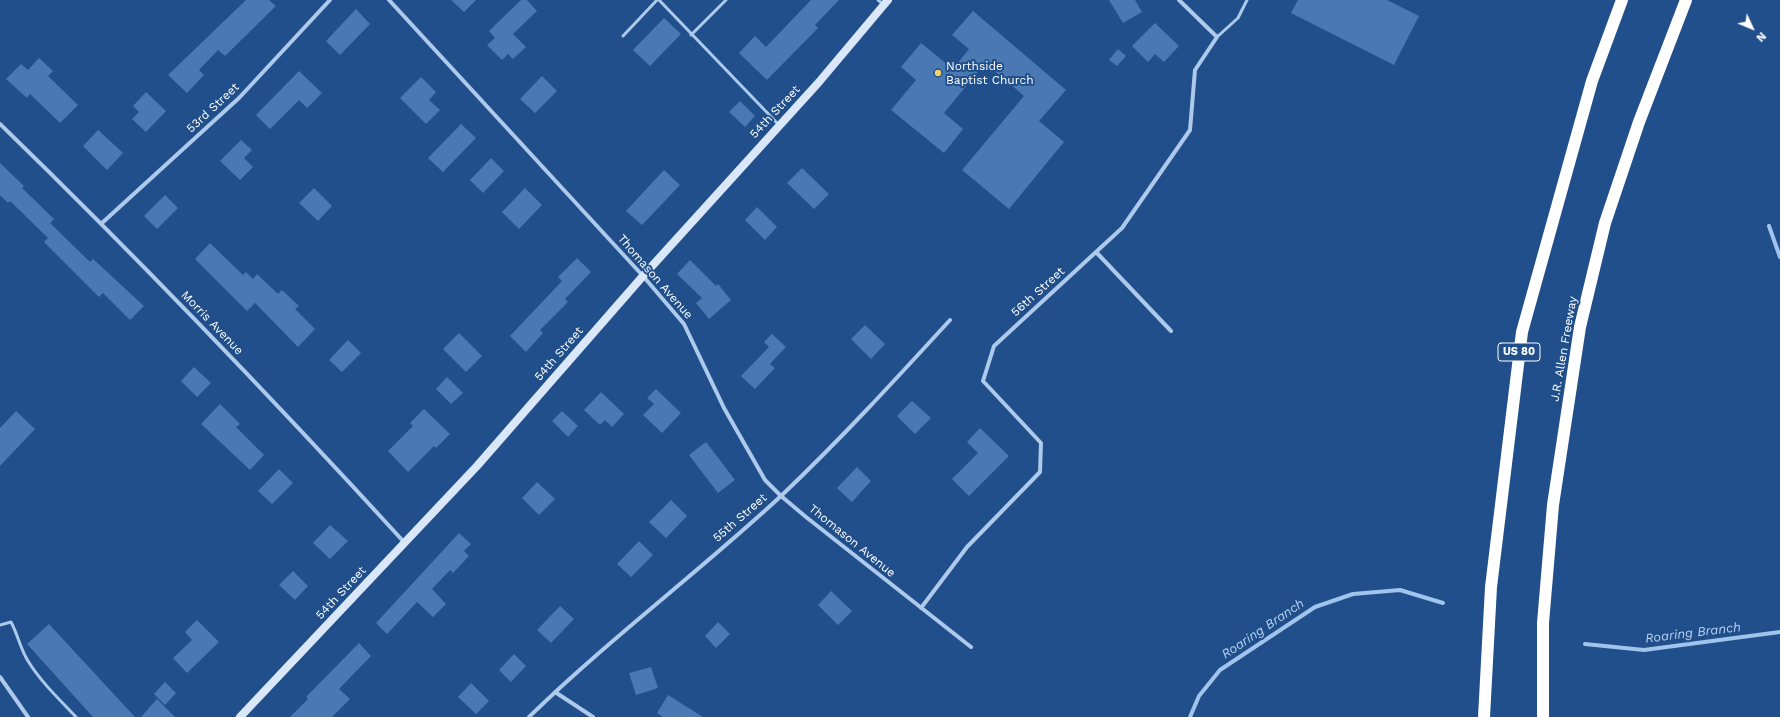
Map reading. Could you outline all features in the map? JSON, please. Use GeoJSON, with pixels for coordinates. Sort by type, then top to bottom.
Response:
{"type":"FeatureCollection","features":[{"type":"Feature","properties":{"kind":"highway","name":"US 80"},"geometry":{"type":"LineString","coordinates":[[1484,717],[1491,587],[1522,332],[1592,81],[1622,0]]}},
{"type":"Feature","properties":{"kind":"highway","name":"J.R. Allen Freeway"},"geometry":{"type":"LineString","coordinates":[[1543,717],[1543,623],[1553,505],[1580,328],[1605,222],[1639,122],[1686,0]]}},
{"type":"Feature","properties":{"kind":"highway"},"geometry":{"type":"LineString","coordinates":[[1543,676],[1548,717]]}},
{"type":"Feature","properties":{"kind":"main road","name":"54th Street"},"geometry":{"type":"LineString","coordinates":[[240,717],[477,466],[642,276],[819,82],[884,2]]}},
{"type":"Feature","properties":{"kind":"street","name":"53rd Street"},"geometry":{"type":"LineString","coordinates":[[102,223],[238,98],[330,0]]}},
{"type":"Feature","properties":{"kind":"street","name":"Thomason Avenue"},"geometry":{"type":"LineString","coordinates":[[389,0],[642,276],[684,324],[724,408],[765,480],[781,496],[971,647]]}},
{"type":"Feature","properties":{"kind":"street"},"geometry":{"type":"LineString","coordinates":[[1179,0],[1217,37]]}},
{"type":"Feature","properties":{"kind":"street","name":"56th Street"},"geometry":{"type":"LineString","coordinates":[[920,608],[967,546],[1040,472],[1041,443],[983,381],[994,346],[1122,228],[1190,130],[1195,70],[1217,37]]}},
{"type":"Feature","properties":{"kind":"street","name":"Morris Avenue"},"geometry":{"type":"LineString","coordinates":[[0,124],[102,223],[311,441],[404,542]]}},
{"type":"Feature","properties":{"kind":"street"},"geometry":{"type":"LineString","coordinates":[[1096,252],[1171,331]]}},
{"type":"Feature","properties":{"kind":"street","name":"55th Street"},"geometry":{"type":"LineString","coordinates":[[530,717],[555,692],[781,496],[888,387],[950,320]]}},
{"type":"Feature","properties":{"kind":"street"},"geometry":{"type":"LineString","coordinates":[[0,677],[28,717]]}},
{"type":"Feature","properties":{"kind":"street"},"geometry":{"type":"LineString","coordinates":[[555,692],[592,717]]}},
{"type":"Feature","properties":{"kind":"lane"},"geometry":{"type":"LineString","coordinates":[[623,36],[658,0],[779,125]]}},
{"type":"Feature","properties":{"kind":"lane"},"geometry":{"type":"LineString","coordinates":[[691,35],[726,0]]}},
{"type":"Feature","properties":{"kind":"lane"},"geometry":{"type":"LineString","coordinates":[[1217,37],[1238,18],[1247,0]]}},
{"type":"Feature","properties":{"kind":"lane"},"geometry":{"type":"LineString","coordinates":[[0,625],[11,622],[18,634],[22,649],[40,680],[76,717]]}},
{"type":"Feature","properties":{"kind":"building"},"geometry":{"type":"Polygon","coordinates":[[[246,0],[269,0],[276,6],[225,56],[218,50],[199,70],[204,75],[187,93],[168,75],[246,0]]]}},
{"type":"Feature","properties":{"kind":"building"},"geometry":{"type":"Polygon","coordinates":[[[451,0],[476,0],[464,12],[451,0]]]}},
{"type":"Feature","properties":{"kind":"building"},"geometry":{"type":"Polygon","coordinates":[[[521,0],[527,0],[537,11],[513,34],[526,47],[513,59],[508,54],[502,60],[487,45],[495,38],[489,31],[521,0]]]}},
{"type":"Feature","properties":{"kind":"building"},"geometry":{"type":"Polygon","coordinates":[[[811,0],[839,0],[815,25],[818,28],[767,80],[739,53],[755,36],[766,47],[811,0]]]}},
{"type":"Feature","properties":{"kind":"building"},"geometry":{"type":"Polygon","coordinates":[[[1109,0],[1135,0],[1142,12],[1123,23],[1109,0]]]}},
{"type":"Feature","properties":{"kind":"building"},"geometry":{"type":"Polygon","coordinates":[[[1298,0],[1387,0],[1419,16],[1394,65],[1291,13],[1298,0]]]}},
{"type":"Feature","properties":{"kind":"building"},"geometry":{"type":"Polygon","coordinates":[[[356,9],[370,24],[340,55],[326,41],[356,9]]]}},
{"type":"Feature","properties":{"kind":"building"},"geometry":{"type":"Polygon","coordinates":[[[973,11],[1066,90],[1039,121],[1064,142],[1009,209],[962,170],[1024,96],[985,63],[944,113],[963,129],[944,153],[891,110],[916,80],[901,67],[921,43],[953,69],[969,49],[952,35],[973,11]]]}},
{"type":"Feature","properties":{"kind":"building"},"geometry":{"type":"Polygon","coordinates":[[[664,18],[681,34],[650,66],[633,50],[664,18]]]}},
{"type":"Feature","properties":{"kind":"building"},"geometry":{"type":"Polygon","coordinates":[[[1155,23],[1179,46],[1164,62],[1155,54],[1148,62],[1132,46],[1155,23]]]}},
{"type":"Feature","properties":{"kind":"building"},"geometry":{"type":"Polygon","coordinates":[[[1118,49],[1126,56],[1117,66],[1109,60],[1118,49]]]}},
{"type":"Feature","properties":{"kind":"building"},"geometry":{"type":"Polygon","coordinates":[[[39,58],[53,71],[48,76],[78,105],[60,123],[30,94],[27,98],[6,79],[21,64],[28,70],[39,58]]]}},
{"type":"Feature","properties":{"kind":"building"},"geometry":{"type":"Polygon","coordinates":[[[299,71],[322,93],[307,108],[299,100],[270,129],[256,115],[299,71]]]}},
{"type":"Feature","properties":{"kind":"building"},"geometry":{"type":"Polygon","coordinates":[[[542,76],[557,91],[535,113],[520,99],[542,76]]]}},
{"type":"Feature","properties":{"kind":"building"},"geometry":{"type":"Polygon","coordinates":[[[421,77],[436,92],[429,100],[440,110],[426,124],[400,98],[421,77]]]}},
{"type":"Feature","properties":{"kind":"building"},"geometry":{"type":"Polygon","coordinates":[[[146,92],[166,111],[146,132],[132,119],[139,112],[133,106],[146,92]]]}},
{"type":"Feature","properties":{"kind":"building"},"geometry":{"type":"Polygon","coordinates":[[[740,101],[755,116],[745,127],[729,112],[740,101]]]}},
{"type":"Feature","properties":{"kind":"building"},"geometry":{"type":"Polygon","coordinates":[[[461,124],[476,138],[443,172],[428,158],[461,124]]]}},
{"type":"Feature","properties":{"kind":"building"},"geometry":{"type":"Polygon","coordinates":[[[98,130],[123,153],[107,170],[83,146],[98,130]]]}},
{"type":"Feature","properties":{"kind":"building"},"geometry":{"type":"Polygon","coordinates":[[[241,140],[252,150],[244,158],[253,167],[240,180],[220,161],[241,140]]]}},
{"type":"Feature","properties":{"kind":"building"},"geometry":{"type":"Polygon","coordinates":[[[491,158],[504,171],[483,193],[470,180],[491,158]]]}},
{"type":"Feature","properties":{"kind":"building"},"geometry":{"type":"Polygon","coordinates":[[[0,163],[24,186],[22,188],[54,219],[50,223],[90,262],[93,259],[144,306],[130,320],[103,293],[99,297],[44,242],[48,238],[10,201],[8,203],[0,195],[0,163]]]}},
{"type":"Feature","properties":{"kind":"building"},"geometry":{"type":"Polygon","coordinates":[[[802,168],[829,194],[814,209],[787,183],[802,168]]]}},
{"type":"Feature","properties":{"kind":"building"},"geometry":{"type":"Polygon","coordinates":[[[664,170],[680,185],[642,225],[626,211],[664,170]]]}},
{"type":"Feature","properties":{"kind":"building"},"geometry":{"type":"Polygon","coordinates":[[[314,188],[332,206],[318,221],[299,203],[314,188]]]}},
{"type":"Feature","properties":{"kind":"building"},"geometry":{"type":"Polygon","coordinates":[[[525,188],[542,205],[519,229],[502,212],[525,188]]]}},
{"type":"Feature","properties":{"kind":"building"},"geometry":{"type":"Polygon","coordinates":[[[165,195],[178,208],[157,229],[144,216],[165,195]]]}},
{"type":"Feature","properties":{"kind":"building"},"geometry":{"type":"Polygon","coordinates":[[[757,207],[777,227],[765,240],[745,220],[757,207]]]}},
{"type":"Feature","properties":{"kind":"building"},"geometry":{"type":"Polygon","coordinates":[[[210,243],[243,275],[246,272],[253,279],[257,274],[278,294],[282,290],[299,306],[295,309],[315,329],[298,347],[255,303],[247,311],[195,259],[210,243]]]}},
{"type":"Feature","properties":{"kind":"building"},"geometry":{"type":"Polygon","coordinates":[[[577,258],[591,272],[565,299],[568,302],[540,330],[543,333],[526,352],[510,336],[562,281],[558,277],[577,258]]]}},
{"type":"Feature","properties":{"kind":"building"},"geometry":{"type":"Polygon","coordinates":[[[690,260],[716,286],[718,284],[731,300],[709,319],[696,303],[702,298],[677,274],[690,260]]]}},
{"type":"Feature","properties":{"kind":"building"},"geometry":{"type":"Polygon","coordinates":[[[865,325],[885,344],[871,359],[851,339],[865,325]]]}},
{"type":"Feature","properties":{"kind":"building"},"geometry":{"type":"Polygon","coordinates":[[[459,333],[482,356],[466,372],[443,349],[459,333]]]}},
{"type":"Feature","properties":{"kind":"building"},"geometry":{"type":"Polygon","coordinates":[[[772,334],[786,347],[770,364],[775,368],[755,389],[741,376],[769,347],[764,342],[772,334]]]}},
{"type":"Feature","properties":{"kind":"building"},"geometry":{"type":"Polygon","coordinates":[[[348,340],[361,353],[342,372],[329,360],[348,340]]]}},
{"type":"Feature","properties":{"kind":"building"},"geometry":{"type":"Polygon","coordinates":[[[194,367],[211,383],[197,397],[181,381],[194,367]]]}},
{"type":"Feature","properties":{"kind":"building"},"geometry":{"type":"Polygon","coordinates":[[[447,377],[463,393],[451,404],[436,389],[447,377]]]}},
{"type":"Feature","properties":{"kind":"building"},"geometry":{"type":"Polygon","coordinates":[[[656,389],[681,413],[662,433],[643,415],[654,404],[647,398],[656,389]]]}},
{"type":"Feature","properties":{"kind":"building"},"geometry":{"type":"Polygon","coordinates":[[[601,392],[624,414],[612,427],[605,420],[600,425],[584,410],[601,392]]]}},
{"type":"Feature","properties":{"kind":"building"},"geometry":{"type":"Polygon","coordinates":[[[912,401],[931,418],[915,434],[897,416],[912,401]]]}},
{"type":"Feature","properties":{"kind":"building"},"geometry":{"type":"Polygon","coordinates":[[[220,404],[240,424],[236,427],[264,455],[250,470],[201,424],[220,404]]]}},
{"type":"Feature","properties":{"kind":"building"},"geometry":{"type":"Polygon","coordinates":[[[424,409],[450,434],[436,448],[434,446],[408,472],[388,451],[413,426],[410,423],[424,409]]]}},
{"type":"Feature","properties":{"kind":"building"},"geometry":{"type":"Polygon","coordinates":[[[16,411],[35,429],[0,466],[0,428],[16,411]]]}},
{"type":"Feature","properties":{"kind":"building"},"geometry":{"type":"Polygon","coordinates":[[[562,411],[578,426],[568,437],[552,421],[562,411]]]}},
{"type":"Feature","properties":{"kind":"building"},"geometry":{"type":"Polygon","coordinates":[[[980,428],[1009,456],[969,496],[952,479],[978,453],[967,442],[980,428]]]}},
{"type":"Feature","properties":{"kind":"building"},"geometry":{"type":"Polygon","coordinates":[[[706,442],[735,480],[718,493],[689,455],[706,442]]]}},
{"type":"Feature","properties":{"kind":"building"},"geometry":{"type":"Polygon","coordinates":[[[857,467],[871,481],[852,502],[837,488],[857,467]]]}},
{"type":"Feature","properties":{"kind":"building"},"geometry":{"type":"Polygon","coordinates":[[[279,469],[293,483],[272,504],[258,491],[279,469]]]}},
{"type":"Feature","properties":{"kind":"building"},"geometry":{"type":"Polygon","coordinates":[[[537,482],[555,499],[539,515],[522,498],[537,482]]]}},
{"type":"Feature","properties":{"kind":"building"},"geometry":{"type":"Polygon","coordinates":[[[671,500],[687,516],[666,538],[649,522],[671,500]]]}},
{"type":"Feature","properties":{"kind":"building"},"geometry":{"type":"Polygon","coordinates":[[[330,525],[348,541],[330,559],[313,543],[330,525]]]}},
{"type":"Feature","properties":{"kind":"building"},"geometry":{"type":"Polygon","coordinates":[[[459,533],[471,544],[464,551],[469,556],[453,573],[450,570],[432,589],[446,604],[433,617],[417,602],[387,634],[376,623],[459,533]]]}},
{"type":"Feature","properties":{"kind":"building"},"geometry":{"type":"Polygon","coordinates":[[[639,541],[653,555],[631,577],[617,564],[639,541]]]}},
{"type":"Feature","properties":{"kind":"building"},"geometry":{"type":"Polygon","coordinates":[[[293,571],[308,586],[295,600],[279,585],[293,571]]]}},
{"type":"Feature","properties":{"kind":"building"},"geometry":{"type":"Polygon","coordinates":[[[831,591],[852,611],[838,625],[818,605],[831,591]]]}},
{"type":"Feature","properties":{"kind":"building"},"geometry":{"type":"Polygon","coordinates":[[[560,606],[574,619],[551,643],[537,630],[560,606]]]}},
{"type":"Feature","properties":{"kind":"building"},"geometry":{"type":"Polygon","coordinates":[[[197,620],[219,642],[187,673],[173,658],[192,640],[185,632],[197,620]]]}},
{"type":"Feature","properties":{"kind":"building"},"geometry":{"type":"Polygon","coordinates":[[[718,622],[730,634],[716,648],[705,636],[718,622]]]}},
{"type":"Feature","properties":{"kind":"building"},"geometry":{"type":"Polygon","coordinates":[[[49,624],[135,717],[93,717],[27,644],[49,624]]]}},
{"type":"Feature","properties":{"kind":"building"},"geometry":{"type":"Polygon","coordinates":[[[359,643],[371,656],[339,689],[350,699],[332,717],[290,717],[308,699],[306,697],[359,643]]]}},
{"type":"Feature","properties":{"kind":"building"},"geometry":{"type":"Polygon","coordinates":[[[514,654],[526,666],[511,682],[499,670],[514,654]]]}},
{"type":"Feature","properties":{"kind":"building"},"geometry":{"type":"Polygon","coordinates":[[[651,667],[658,688],[636,695],[629,673],[651,667]]]}},
{"type":"Feature","properties":{"kind":"building"},"geometry":{"type":"Polygon","coordinates":[[[165,682],[176,693],[165,705],[154,694],[165,682]]]}},
{"type":"Feature","properties":{"kind":"building"},"geometry":{"type":"Polygon","coordinates":[[[471,683],[489,701],[476,714],[458,697],[471,683]]]}},
{"type":"Feature","properties":{"kind":"building"},"geometry":{"type":"Polygon","coordinates":[[[668,695],[703,717],[663,717],[657,713],[668,695]]]}},
{"type":"Feature","properties":{"kind":"building"},"geometry":{"type":"Polygon","coordinates":[[[157,699],[175,717],[141,717],[157,699]]]}},
{"type":"Feature","properties":{"kind":"waterway"},"geometry":{"type":"LineString","coordinates":[[1769,226],[1780,257]]}},
{"type":"Feature","properties":{"kind":"waterway","name":"Roaring Branch"},"geometry":{"type":"LineString","coordinates":[[1190,717],[1199,696],[1220,670],[1315,607],[1353,594],[1400,590],[1443,603]]}},
{"type":"Feature","properties":{"kind":"waterway","name":"Roaring Branch"},"geometry":{"type":"LineString","coordinates":[[1585,644],[1644,650],[1780,632]]}},
{"type":"Feature","properties":{"kind":"place","name":"Northside Baptist Church"},"geometry":{"type":"Point","coordinates":[938,73]}}]}
